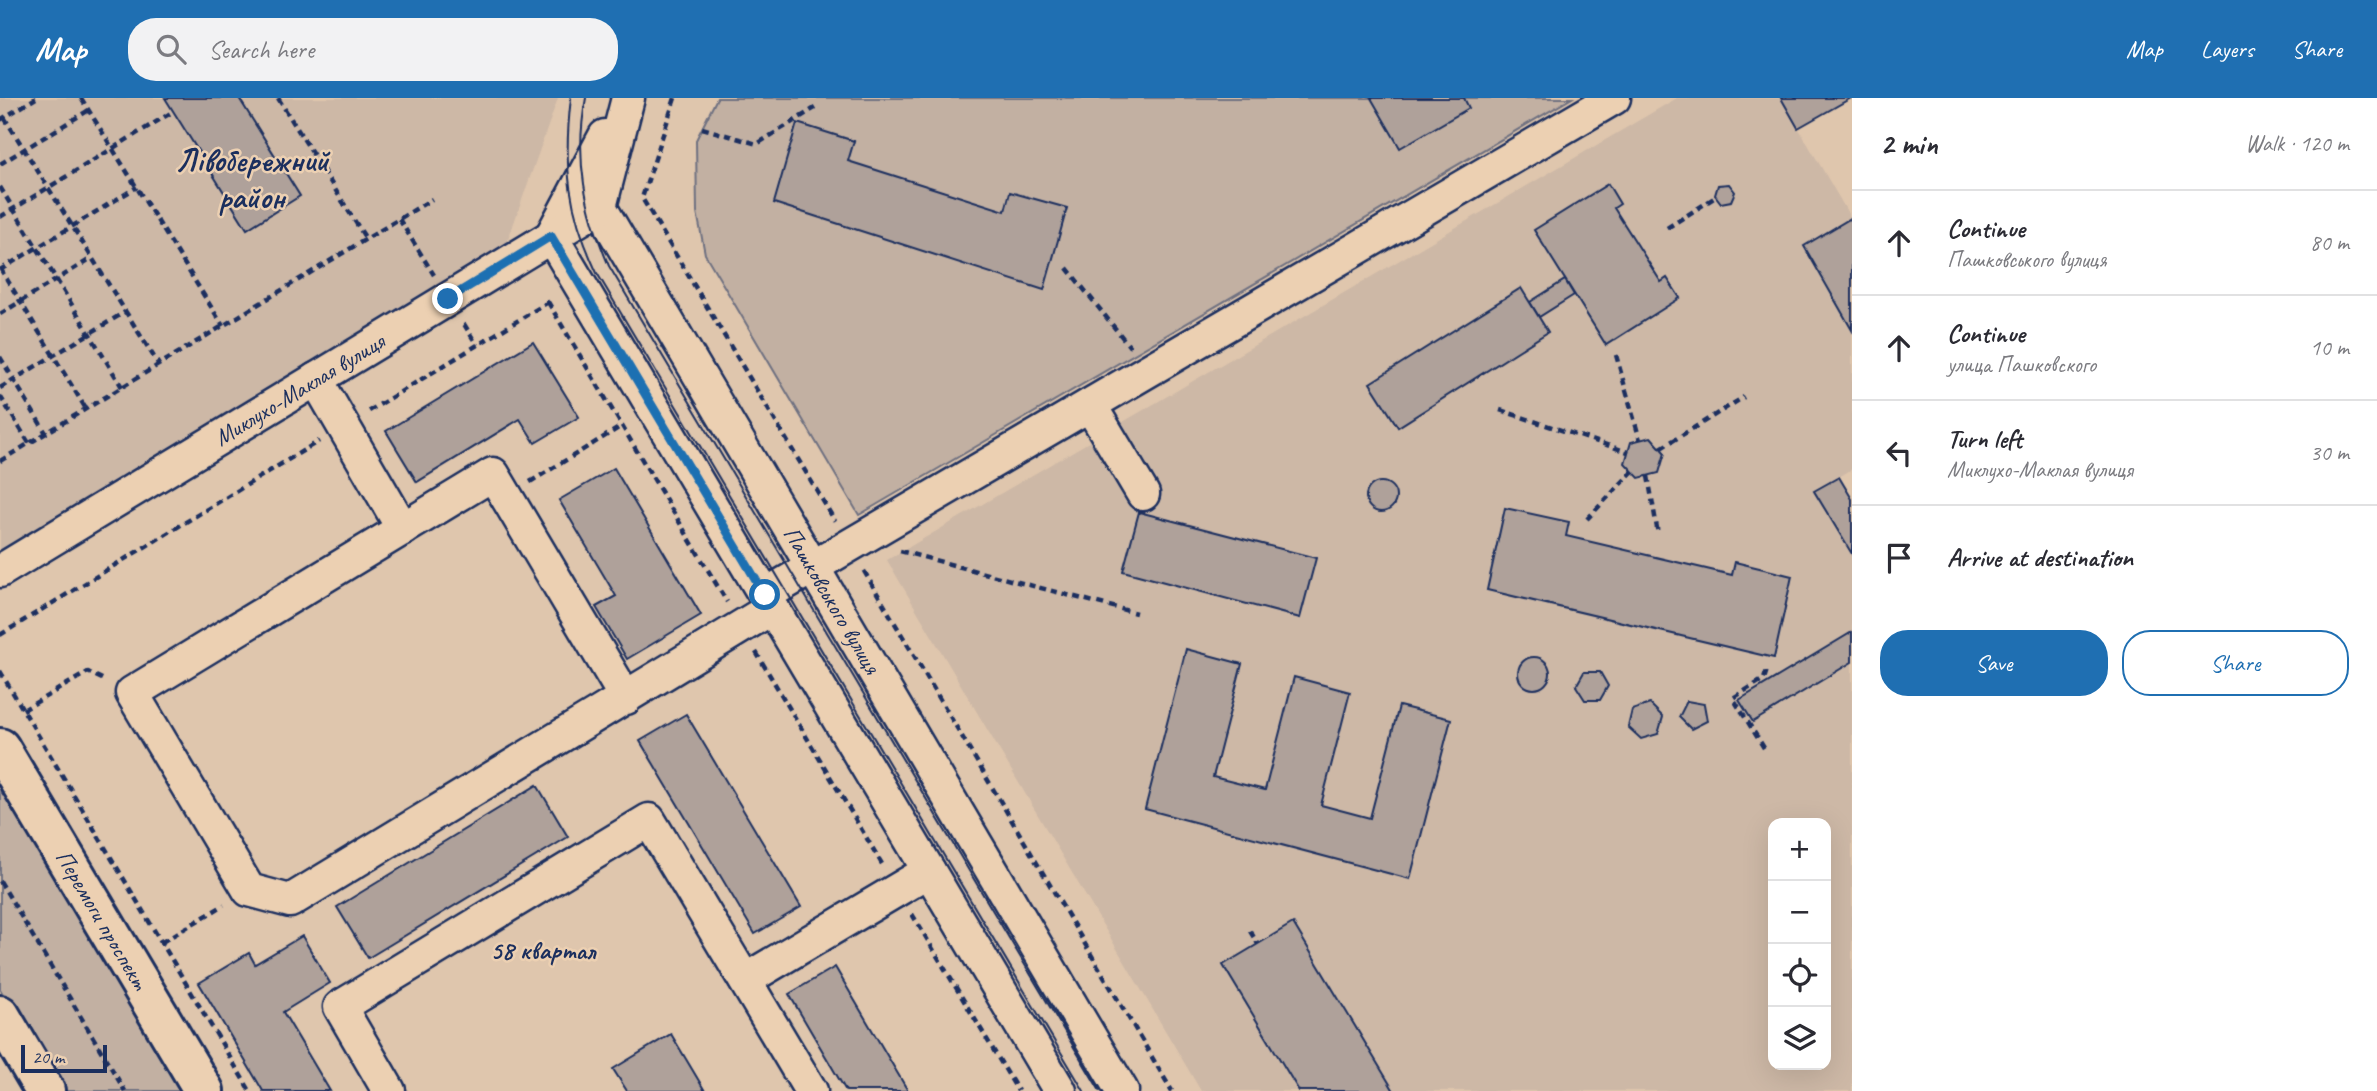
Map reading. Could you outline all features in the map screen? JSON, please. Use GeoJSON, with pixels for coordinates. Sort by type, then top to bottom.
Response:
{"type":"FeatureCollection","features":[{"type":"Feature","properties":{"kind":"main road","name":"Перемоги проспект"},"geometry":{"type":"LineString","coordinates":[[0,748],[204,1091]]}},
{"type":"Feature","properties":{"kind":"main road"},"geometry":{"type":"LineString","coordinates":[[0,1015],[45,1091]]}},
{"type":"Feature","properties":{"kind":"street"},"geometry":{"type":"LineString","coordinates":[[600,207],[627,98]]}},
{"type":"Feature","properties":{"kind":"street"},"geometry":{"type":"LineString","coordinates":[[627,98],[551,236],[1060,1091]]}},
{"type":"Feature","properties":{"kind":"street"},"geometry":{"type":"LineString","coordinates":[[626,698],[493,474],[132,694],[249,890],[290,901],[626,698],[741,627],[812,567],[1614,98]]}},
{"type":"Feature","properties":{"kind":"street","name":"Миклухо-Маклая вулиця"},"geometry":{"type":"LineString","coordinates":[[0,571],[600,207]]}},
{"type":"Feature","properties":{"kind":"street","name":"Пашковського вулиця"},"geometry":{"type":"LineString","coordinates":[[600,207],[1122,1091]]}},
{"type":"Feature","properties":{"kind":"street"},"geometry":{"type":"LineString","coordinates":[[316,379],[403,529]]}},
{"type":"Feature","properties":{"kind":"street"},"geometry":{"type":"LineString","coordinates":[[1090,404],[1143,494]]}},
{"type":"Feature","properties":{"kind":"street"},"geometry":{"type":"LineString","coordinates":[[389,1091],[340,1007],[649,820],[811,1091]]}},
{"type":"Feature","properties":{"kind":"street"},"geometry":{"type":"LineString","coordinates":[[745,981],[929,871]]}},
{"type":"Feature","properties":{"kind":"path"},"geometry":{"type":"LineString","coordinates":[[36,98],[2,119],[24,149],[159,365]]}},
{"type":"Feature","properties":{"kind":"path"},"geometry":{"type":"LineString","coordinates":[[81,98],[223,326]]}},
{"type":"Feature","properties":{"kind":"path"},"geometry":{"type":"LineString","coordinates":[[278,98],[366,239]]}},
{"type":"Feature","properties":{"kind":"path"},"geometry":{"type":"LineString","coordinates":[[675,98],[642,198],[1172,1091]]}},
{"type":"Feature","properties":{"kind":"path"},"geometry":{"type":"LineString","coordinates":[[702,128],[757,144],[815,108]]}},
{"type":"Feature","properties":{"kind":"path"},"geometry":{"type":"LineString","coordinates":[[0,164],[89,110]]}},
{"type":"Feature","properties":{"kind":"path"},"geometry":{"type":"LineString","coordinates":[[0,217],[174,111]]}},
{"type":"Feature","properties":{"kind":"path"},"geometry":{"type":"LineString","coordinates":[[0,187],[121,387]]}},
{"type":"Feature","properties":{"kind":"path"},"geometry":{"type":"LineString","coordinates":[[86,409],[0,269],[136,187]]}},
{"type":"Feature","properties":{"kind":"path"},"geometry":{"type":"LineString","coordinates":[[1667,228],[1714,198]]}},
{"type":"Feature","properties":{"kind":"path"},"geometry":{"type":"LineString","coordinates":[[0,461],[432,199]]}},
{"type":"Feature","properties":{"kind":"path"},"geometry":{"type":"LineString","coordinates":[[0,314],[92,258]]}},
{"type":"Feature","properties":{"kind":"path"},"geometry":{"type":"LineString","coordinates":[[1067,268],[1148,371]]}},
{"type":"Feature","properties":{"kind":"path"},"geometry":{"type":"LineString","coordinates":[[0,635],[548,302],[1018,1091]]}},
{"type":"Feature","properties":{"kind":"path"},"geometry":{"type":"LineString","coordinates":[[0,388],[125,312]]}},
{"type":"Feature","properties":{"kind":"path"},"geometry":{"type":"LineString","coordinates":[[1616,355],[1640,440]]}},
{"type":"Feature","properties":{"kind":"path"},"geometry":{"type":"LineString","coordinates":[[0,357],[46,433]]}},
{"type":"Feature","properties":{"kind":"path"},"geometry":{"type":"LineString","coordinates":[[0,396],[29,443]]}},
{"type":"Feature","properties":{"kind":"path"},"geometry":{"type":"LineString","coordinates":[[1661,448],[1744,397]]}},
{"type":"Feature","properties":{"kind":"path"},"geometry":{"type":"LineString","coordinates":[[1500,410],[1628,452]]}},
{"type":"Feature","properties":{"kind":"path"},"geometry":{"type":"LineString","coordinates":[[506,497],[622,426]]}},
{"type":"Feature","properties":{"kind":"path"},"geometry":{"type":"LineString","coordinates":[[1587,519],[1633,471]]}},
{"type":"Feature","properties":{"kind":"path"},"geometry":{"type":"LineString","coordinates":[[1648,476],[1658,534]]}},
{"type":"Feature","properties":{"kind":"path"},"geometry":{"type":"LineString","coordinates":[[898,550],[1136,613]]}},
{"type":"Feature","properties":{"kind":"path"},"geometry":{"type":"LineString","coordinates":[[1764,748],[1733,698],[1764,679],[1767,670]]}},
{"type":"Feature","properties":{"kind":"path"},"geometry":{"type":"LineString","coordinates":[[0,671],[250,1091]]}},
{"type":"Feature","properties":{"kind":"path"},"geometry":{"type":"LineString","coordinates":[[23,710],[88,672]]}},
{"type":"Feature","properties":{"kind":"path"},"geometry":{"type":"LineString","coordinates":[[0,881],[125,1091]]}},
{"type":"Feature","properties":{"kind":"path"},"geometry":{"type":"LineString","coordinates":[[162,942],[249,890]]}},
{"type":"Feature","properties":{"kind":"path"},"geometry":{"type":"LineString","coordinates":[[1250,931],[1258,944]]}},
{"type":"Feature","properties":{"kind":"shaded area"},"geometry":{"type":"Polygon","coordinates":[[[0,98],[558,98],[498,268],[0,556],[0,98]]]}},
{"type":"Feature","properties":{"kind":"shaded area"},"geometry":{"type":"Polygon","coordinates":[[[717,98],[1572,98],[859,515],[705,254],[697,212],[696,140],[717,98]]]}},
{"type":"Feature","properties":{"kind":"shaded area"},"geometry":{"type":"Polygon","coordinates":[[[1677,98],[1781,98],[1852,220],[1852,469],[1839,477],[1852,499],[1852,1091],[1201,1091],[887,560],[1677,98]]]}},
{"type":"Feature","properties":{"kind":"shaded area"},"geometry":{"type":"Polygon","coordinates":[[[0,772],[190,1091],[61,1091],[0,989],[0,772]]]}},
{"type":"Feature","properties":{"kind":"building"},"geometry":{"type":"Polygon","coordinates":[[[165,98],[239,98],[300,196],[247,229],[165,98]]]}},
{"type":"Feature","properties":{"kind":"building"},"geometry":{"type":"Polygon","coordinates":[[[1371,98],[1464,98],[1469,108],[1400,148],[1371,98]]]}},
{"type":"Feature","properties":{"kind":"building"},"geometry":{"type":"Polygon","coordinates":[[[1781,98],[1851,98],[1798,128],[1781,98]]]}},
{"type":"Feature","properties":{"kind":"building"},"geometry":{"type":"Polygon","coordinates":[[[797,123],[854,141],[848,161],[1005,211],[1010,192],[1067,208],[1044,290],[774,203],[797,123]]]}},
{"type":"Feature","properties":{"kind":"building"},"geometry":{"type":"Polygon","coordinates":[[[1608,184],[1620,204],[1614,208],[1661,282],[1667,278],[1680,298],[1606,345],[1534,230],[1608,184]]]}},
{"type":"Feature","properties":{"kind":"building"},"geometry":{"type":"Polygon","coordinates":[[[1729,184],[1735,192],[1731,201],[1721,203],[1715,195],[1718,185],[1729,184]]]}},
{"type":"Feature","properties":{"kind":"building"},"geometry":{"type":"Polygon","coordinates":[[[1851,218],[1852,220],[1852,330],[1804,246],[1851,218]]]}},
{"type":"Feature","properties":{"kind":"building"},"geometry":{"type":"Polygon","coordinates":[[[1565,280],[1574,295],[1539,317],[1530,302],[1565,280]]]}},
{"type":"Feature","properties":{"kind":"building"},"geometry":{"type":"Polygon","coordinates":[[[1521,288],[1548,332],[1398,427],[1370,383],[1521,288]]]}},
{"type":"Feature","properties":{"kind":"building"},"geometry":{"type":"Polygon","coordinates":[[[533,342],[579,417],[535,443],[520,419],[417,482],[386,431],[533,342]]]}},
{"type":"Feature","properties":{"kind":"building"},"geometry":{"type":"Polygon","coordinates":[[[1651,437],[1665,453],[1659,473],[1639,478],[1625,463],[1631,442],[1651,437]]]}},
{"type":"Feature","properties":{"kind":"building"},"geometry":{"type":"Polygon","coordinates":[[[614,468],[701,615],[627,659],[596,607],[616,596],[559,500],[614,468]]]}},
{"type":"Feature","properties":{"kind":"building"},"geometry":{"type":"Polygon","coordinates":[[[1839,477],[1852,499],[1852,554],[1814,491],[1839,477]]]}},
{"type":"Feature","properties":{"kind":"building"},"geometry":{"type":"Polygon","coordinates":[[[1381,482],[1392,486],[1396,497],[1392,508],[1381,512],[1370,508],[1366,497],[1370,486],[1381,482]]]}},
{"type":"Feature","properties":{"kind":"building"},"geometry":{"type":"Polygon","coordinates":[[[1505,508],[1569,522],[1566,536],[1732,575],[1735,562],[1792,576],[1774,658],[1487,590],[1505,508]]]}},
{"type":"Feature","properties":{"kind":"building"},"geometry":{"type":"Polygon","coordinates":[[[1139,512],[1316,558],[1300,618],[1123,571],[1139,512]]]}},
{"type":"Feature","properties":{"kind":"building"},"geometry":{"type":"Polygon","coordinates":[[[1852,632],[1852,662],[1753,722],[1739,700],[1852,632]]]}},
{"type":"Feature","properties":{"kind":"building"},"geometry":{"type":"Polygon","coordinates":[[[1186,649],[1242,664],[1213,777],[1265,790],[1294,677],[1350,692],[1321,805],[1370,818],[1399,706],[1451,719],[1410,879],[1145,809],[1186,649]]]}},
{"type":"Feature","properties":{"kind":"building"},"geometry":{"type":"Polygon","coordinates":[[[1534,657],[1546,661],[1550,673],[1546,685],[1534,689],[1522,685],[1518,673],[1522,661],[1534,657]]]}},
{"type":"Feature","properties":{"kind":"building"},"geometry":{"type":"Polygon","coordinates":[[[1584,672],[1600,672],[1608,686],[1600,700],[1585,700],[1576,686],[1584,672]]]}},
{"type":"Feature","properties":{"kind":"building"},"geometry":{"type":"Polygon","coordinates":[[[1687,701],[1704,704],[1707,721],[1691,729],[1679,717],[1687,701]]]}},
{"type":"Feature","properties":{"kind":"building"},"geometry":{"type":"Polygon","coordinates":[[[1650,704],[1663,717],[1658,734],[1641,739],[1628,727],[1632,710],[1650,704]]]}},
{"type":"Feature","properties":{"kind":"building"},"geometry":{"type":"Polygon","coordinates":[[[686,714],[801,907],[755,934],[640,741],[686,714]]]}},
{"type":"Feature","properties":{"kind":"building"},"geometry":{"type":"Polygon","coordinates":[[[537,785],[568,837],[368,958],[337,907],[537,785]]]}},
{"type":"Feature","properties":{"kind":"building"},"geometry":{"type":"Polygon","coordinates":[[[1293,923],[1394,1091],[1299,1091],[1223,965],[1293,923]]]}},
{"type":"Feature","properties":{"kind":"building"},"geometry":{"type":"Polygon","coordinates":[[[302,936],[330,983],[283,1012],[330,1091],[263,1091],[199,983],[249,953],[255,964],[302,936]]]}},
{"type":"Feature","properties":{"kind":"building"},"geometry":{"type":"Polygon","coordinates":[[[835,967],[908,1091],[846,1091],[789,994],[835,967]]]}},
{"type":"Feature","properties":{"kind":"building"},"geometry":{"type":"Polygon","coordinates":[[[671,1034],[705,1091],[627,1091],[613,1069],[671,1034]]]}},
{"type":"Feature","properties":{"kind":"tram line"},"geometry":{"type":"LineString","coordinates":[[571,98],[568,145],[570,187],[580,229],[597,273],[1084,1091]]}},
{"type":"Feature","properties":{"kind":"tram line"},"geometry":{"type":"LineString","coordinates":[[586,98],[581,142],[584,184],[594,225],[609,266],[1100,1091]]}},
{"type":"Feature","properties":{"kind":"district","name":"Лівобережний район"},"geometry":{"type":"Point","coordinates":[252,178]}},
{"type":"Feature","properties":{"kind":"district","name":"58 квартал"},"geometry":{"type":"Point","coordinates":[543,950]}},
{"type":"Feature","properties":{"kind":"route"},"geometry":{"type":"LineString","coordinates":[[448,299],[551,236],[765,595]]}}]}
